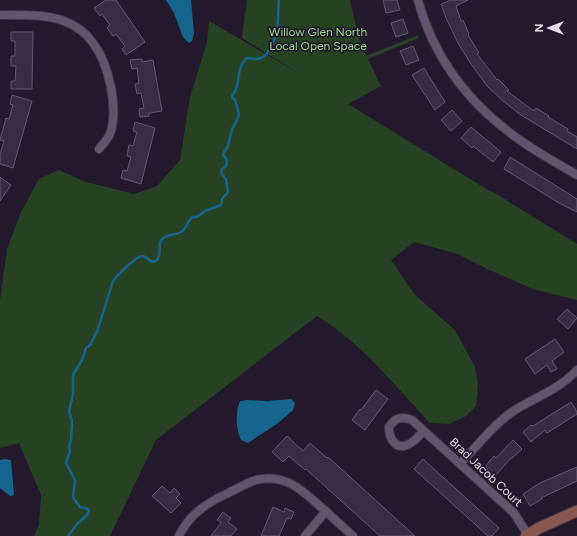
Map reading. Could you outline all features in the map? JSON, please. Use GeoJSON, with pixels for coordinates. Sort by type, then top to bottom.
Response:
{"type":"FeatureCollection","features":[{"type":"Feature","properties":{"kind":"street"},"geometry":{"type":"LineString","coordinates":[[418,0],[428,32],[438,51],[462,88],[479,107],[513,135],[577,175]]}},
{"type":"Feature","properties":{"kind":"street"},"geometry":{"type":"LineString","coordinates":[[0,15],[28,15],[64,21],[77,28],[94,44],[106,69],[112,101],[112,125],[110,135],[99,149]]}},
{"type":"Feature","properties":{"kind":"street"},"geometry":{"type":"LineString","coordinates":[[460,464],[502,420],[514,411],[564,382],[577,370]]}},
{"type":"Feature","properties":{"kind":"street","name":"Brad Jacob Court"},"geometry":{"type":"LineString","coordinates":[[424,431],[514,513],[527,535]]}},
{"type":"Feature","properties":{"kind":"street"},"geometry":{"type":"LineString","coordinates":[[179,536],[189,519],[208,503],[247,484],[262,479],[278,480],[293,484],[301,489],[353,536]]}},
{"type":"Feature","properties":{"kind":"street"},"geometry":{"type":"LineString","coordinates":[[305,536],[326,511]]}},
{"type":"Feature","properties":{"kind":"street"},"geometry":{"type":"LineString","coordinates":[[527,535],[577,511]]}},
{"type":"Feature","properties":{"kind":"green space","name":"Willow Glen North Local Open Space"},"geometry":{"type":"Polygon","coordinates":[[[247,0],[350,0],[356,27],[366,56],[418,35],[419,38],[368,59],[381,86],[348,104],[577,244],[577,300],[533,289],[485,268],[458,254],[414,242],[391,260],[415,295],[455,330],[475,367],[478,386],[476,406],[466,416],[449,424],[430,423],[377,365],[349,339],[317,316],[156,440],[110,536],[34,536],[39,525],[41,495],[19,443],[0,448],[0,300],[7,249],[21,212],[39,179],[59,170],[86,182],[134,194],[157,186],[180,160],[190,97],[207,42],[209,21],[300,74],[242,38],[247,0]]]}},
{"type":"Feature","properties":{"kind":"water"},"geometry":{"type":"Polygon","coordinates":[[[166,0],[191,0],[194,33],[192,41],[189,43],[183,37],[174,13],[166,0]]]}},
{"type":"Feature","properties":{"kind":"water"},"geometry":{"type":"Polygon","coordinates":[[[291,399],[295,403],[293,410],[278,423],[248,443],[241,440],[237,421],[237,410],[240,401],[291,399]]]}},
{"type":"Feature","properties":{"kind":"water"},"geometry":{"type":"Polygon","coordinates":[[[0,460],[11,460],[14,495],[10,496],[0,488],[0,460]]]}},
{"type":"Feature","properties":{"kind":"building"},"geometry":{"type":"Polygon","coordinates":[[[106,0],[116,0],[145,42],[126,55],[122,49],[125,46],[116,34],[113,36],[107,28],[110,25],[102,14],[100,16],[94,8],[106,0]]]}},
{"type":"Feature","properties":{"kind":"building"},"geometry":{"type":"Polygon","coordinates":[[[383,0],[397,0],[400,10],[386,13],[383,0]]]}},
{"type":"Feature","properties":{"kind":"building"},"geometry":{"type":"Polygon","coordinates":[[[451,0],[468,0],[456,6],[461,21],[463,20],[469,34],[468,35],[479,53],[477,54],[497,80],[498,79],[509,90],[507,91],[534,111],[536,108],[568,129],[567,131],[577,137],[577,149],[521,115],[487,86],[459,45],[446,18],[441,4],[451,0]]]}},
{"type":"Feature","properties":{"kind":"building"},"geometry":{"type":"Polygon","coordinates":[[[403,19],[408,33],[396,37],[391,23],[403,19]]]}},
{"type":"Feature","properties":{"kind":"building"},"geometry":{"type":"Polygon","coordinates":[[[11,32],[33,32],[32,89],[11,89],[11,81],[15,81],[16,66],[11,66],[11,56],[15,56],[15,41],[11,41],[11,32]]]}},
{"type":"Feature","properties":{"kind":"building"},"geometry":{"type":"Polygon","coordinates":[[[413,46],[419,60],[406,65],[400,51],[413,46]]]}},
{"type":"Feature","properties":{"kind":"building"},"geometry":{"type":"Polygon","coordinates":[[[142,59],[142,62],[153,60],[162,111],[149,113],[149,116],[140,117],[139,109],[144,108],[141,93],[137,94],[135,84],[139,83],[137,68],[132,69],[130,60],[142,59]]]}},
{"type":"Feature","properties":{"kind":"building"},"geometry":{"type":"Polygon","coordinates":[[[424,68],[445,102],[435,110],[412,75],[424,68]]]}},
{"type":"Feature","properties":{"kind":"building"},"geometry":{"type":"Polygon","coordinates":[[[12,95],[32,101],[13,168],[0,164],[0,154],[4,141],[0,140],[6,118],[9,119],[13,105],[10,104],[12,95]]]}},
{"type":"Feature","properties":{"kind":"building"},"geometry":{"type":"Polygon","coordinates":[[[452,110],[462,121],[451,131],[441,120],[452,110]]]}},
{"type":"Feature","properties":{"kind":"building"},"geometry":{"type":"Polygon","coordinates":[[[135,122],[155,128],[141,184],[121,178],[123,170],[127,171],[131,157],[127,156],[129,145],[133,146],[137,132],[133,131],[135,122]]]}},
{"type":"Feature","properties":{"kind":"building"},"geometry":{"type":"Polygon","coordinates":[[[471,127],[501,152],[493,162],[473,146],[472,148],[461,138],[471,127]]]}},
{"type":"Feature","properties":{"kind":"building"},"geometry":{"type":"Polygon","coordinates":[[[510,157],[577,199],[577,212],[559,203],[504,169],[510,157]]]}},
{"type":"Feature","properties":{"kind":"building"},"geometry":{"type":"Polygon","coordinates":[[[0,177],[11,185],[0,201],[0,177]]]}},
{"type":"Feature","properties":{"kind":"building"},"geometry":{"type":"Polygon","coordinates":[[[567,309],[577,318],[568,329],[557,319],[567,309]]]}},
{"type":"Feature","properties":{"kind":"building"},"geometry":{"type":"Polygon","coordinates":[[[555,339],[564,352],[552,361],[557,369],[551,372],[547,365],[535,374],[525,359],[555,339]]]}},
{"type":"Feature","properties":{"kind":"building"},"geometry":{"type":"Polygon","coordinates":[[[376,390],[388,399],[365,430],[352,420],[376,390]]]}},
{"type":"Feature","properties":{"kind":"building"},"geometry":{"type":"Polygon","coordinates":[[[571,402],[577,414],[547,433],[545,430],[531,442],[523,432],[531,425],[533,426],[571,402]]]}},
{"type":"Feature","properties":{"kind":"building"},"geometry":{"type":"Polygon","coordinates":[[[287,436],[303,451],[310,443],[327,458],[328,457],[415,536],[380,536],[306,469],[305,470],[289,456],[283,462],[272,452],[287,436]]]}},
{"type":"Feature","properties":{"kind":"building"},"geometry":{"type":"Polygon","coordinates":[[[513,440],[522,449],[511,458],[495,476],[485,467],[494,456],[496,458],[513,440]]]}},
{"type":"Feature","properties":{"kind":"building"},"geometry":{"type":"Polygon","coordinates":[[[423,459],[499,528],[492,536],[488,536],[414,469],[423,459]]]}},
{"type":"Feature","properties":{"kind":"building"},"geometry":{"type":"Polygon","coordinates":[[[577,467],[577,481],[541,498],[542,499],[530,506],[523,494],[540,483],[577,467]]]}},
{"type":"Feature","properties":{"kind":"building"},"geometry":{"type":"Polygon","coordinates":[[[162,486],[170,493],[174,488],[180,494],[176,498],[181,503],[171,513],[152,496],[162,486]]]}},
{"type":"Feature","properties":{"kind":"building"},"geometry":{"type":"Polygon","coordinates":[[[273,507],[284,512],[285,508],[294,512],[291,519],[287,518],[279,536],[261,536],[273,507]]]}},
{"type":"Feature","properties":{"kind":"building"},"geometry":{"type":"Polygon","coordinates":[[[223,512],[231,518],[228,522],[237,529],[231,536],[211,536],[221,523],[217,520],[223,512]]]}},
{"type":"Feature","properties":{"kind":"waterway"},"geometry":{"type":"LineString","coordinates":[[68,536],[89,512],[88,509],[80,507],[73,497],[75,480],[66,463],[70,451],[69,446],[71,440],[72,421],[69,411],[73,394],[73,375],[82,360],[86,348],[90,345],[98,329],[115,278],[139,257],[143,256],[153,262],[157,260],[160,244],[163,238],[181,232],[192,217],[197,217],[205,211],[221,205],[222,199],[228,192],[226,179],[221,173],[222,169],[226,166],[227,161],[223,154],[228,146],[232,129],[239,114],[235,100],[232,97],[236,89],[240,69],[244,61],[247,58],[256,59],[266,55],[277,35],[279,0]]}}]}
